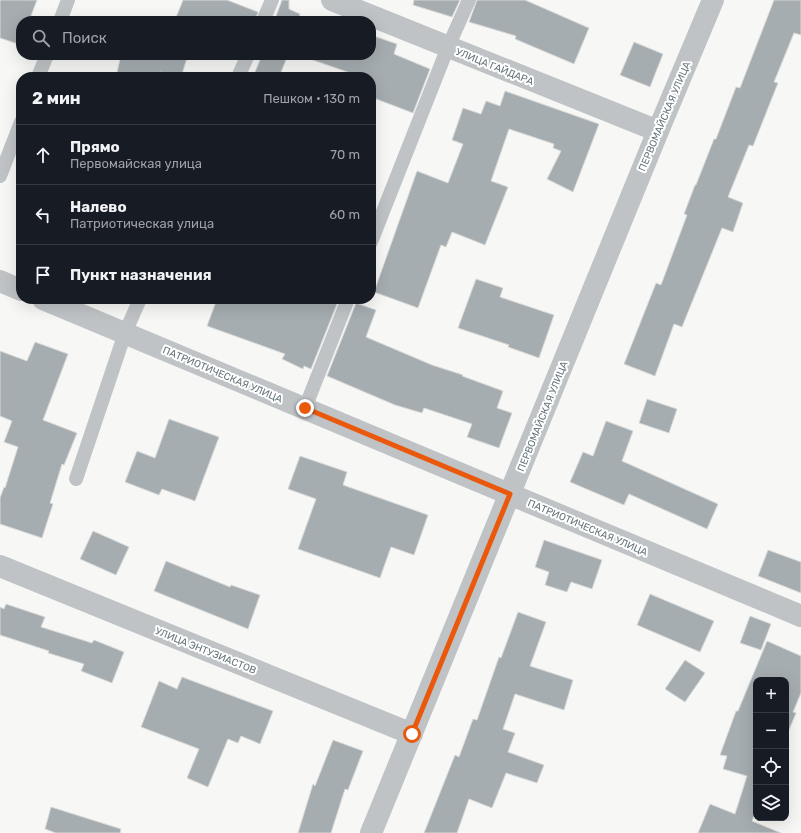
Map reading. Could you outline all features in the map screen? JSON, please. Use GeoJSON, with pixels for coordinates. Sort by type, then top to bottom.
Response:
{"type":"FeatureCollection","features":[{"type":"Feature","properties":{"kind":"street","name":"УЛИЦА ГАЙДАРА"},"geometry":{"type":"LineString","coordinates":[[332,0],[371,16]]}},
{"type":"Feature","properties":{"kind":"street","name":"ПЕРВОМАЙСКАЯ УЛИЦА"},"geometry":{"type":"LineString","coordinates":[[371,833],[658,131],[714,0]]}},
{"type":"Feature","properties":{"kind":"street","name":"УЛИЦА ГАЙДАРА"},"geometry":{"type":"LineString","coordinates":[[376,18],[658,131]]}},
{"type":"Feature","properties":{"kind":"street"},"geometry":{"type":"LineString","coordinates":[[0,281],[16,288]]}},
{"type":"Feature","properties":{"kind":"street","name":"ПАТРИОТИЧЕСКАЯ УЛИЦА"},"geometry":{"type":"LineString","coordinates":[[55,304],[801,616]]}},
{"type":"Feature","properties":{"kind":"street","name":"УЛИЦА ЭНТУЗИАСТОВ"},"geometry":{"type":"LineString","coordinates":[[0,566],[412,734]]}},
{"type":"Feature","properties":{"kind":"lane"},"geometry":{"type":"LineString","coordinates":[[62,16],[68,0]]}},
{"type":"Feature","properties":{"kind":"lane"},"geometry":{"type":"LineString","coordinates":[[265,16],[272,0]]}},
{"type":"Feature","properties":{"kind":"lane"},"geometry":{"type":"LineString","coordinates":[[376,229],[448,48],[469,0]]}},
{"type":"Feature","properties":{"kind":"lane"},"geometry":{"type":"LineString","coordinates":[[40,72],[45,60]]}},
{"type":"Feature","properties":{"kind":"lane"},"geometry":{"type":"LineString","coordinates":[[240,72],[246,60]]}},
{"type":"Feature","properties":{"kind":"lane"},"geometry":{"type":"LineString","coordinates":[[0,176],[16,135]]}},
{"type":"Feature","properties":{"kind":"lane"},"geometry":{"type":"LineString","coordinates":[[76,479],[125,333],[138,304]]}},
{"type":"Feature","properties":{"kind":"lane"},"geometry":{"type":"LineString","coordinates":[[305,408],[346,304]]}},
{"type":"Feature","properties":{"kind":"building"},"geometry":{"type":"Polygon","coordinates":[[[0,0],[37,0],[31,16],[16,16],[16,43],[0,38],[0,0]]]}},
{"type":"Feature","properties":{"kind":"building"},"geometry":{"type":"Polygon","coordinates":[[[183,0],[227,0],[258,12],[257,16],[177,16],[183,0]]]}},
{"type":"Feature","properties":{"kind":"building"},"geometry":{"type":"Polygon","coordinates":[[[282,0],[289,0],[289,9],[300,14],[299,16],[276,16],[282,0]]]}},
{"type":"Feature","properties":{"kind":"building"},"geometry":{"type":"Polygon","coordinates":[[[414,0],[460,0],[452,17],[413,5],[414,0]]]}},
{"type":"Feature","properties":{"kind":"building"},"geometry":{"type":"Polygon","coordinates":[[[477,0],[525,0],[589,28],[574,64],[515,39],[516,36],[469,22],[477,0]]]}},
{"type":"Feature","properties":{"kind":"building"},"geometry":{"type":"Polygon","coordinates":[[[774,0],[801,0],[801,35],[794,33],[774,82],[778,83],[753,146],[749,145],[728,197],[743,203],[733,232],[722,228],[682,327],[674,324],[655,376],[624,364],[656,283],[661,285],[687,215],[684,214],[695,185],[714,139],[716,139],[736,87],[740,88],[774,0]]]}},
{"type":"Feature","properties":{"kind":"building"},"geometry":{"type":"Polygon","coordinates":[[[376,37],[397,44],[394,54],[430,69],[413,113],[376,99],[376,72],[348,72],[313,60],[376,60],[376,37]]]}},
{"type":"Feature","properties":{"kind":"building"},"geometry":{"type":"Polygon","coordinates":[[[634,42],[663,54],[650,87],[620,75],[634,42]]]}},
{"type":"Feature","properties":{"kind":"building"},"geometry":{"type":"Polygon","coordinates":[[[120,60],[186,60],[183,72],[117,72],[120,60]]]}},
{"type":"Feature","properties":{"kind":"building"},"geometry":{"type":"Polygon","coordinates":[[[260,60],[286,60],[281,72],[255,72],[260,60]]]}},
{"type":"Feature","properties":{"kind":"building"},"geometry":{"type":"Polygon","coordinates":[[[505,91],[599,124],[573,192],[547,179],[561,151],[553,148],[554,144],[509,129],[491,181],[508,187],[485,245],[452,232],[446,247],[441,245],[418,308],[376,293],[376,286],[417,171],[448,183],[463,144],[452,140],[463,108],[481,114],[486,101],[500,106],[505,91]]]}},
{"type":"Feature","properties":{"kind":"building"},"geometry":{"type":"Polygon","coordinates":[[[476,279],[503,288],[500,297],[554,315],[539,358],[508,347],[509,345],[458,328],[476,279]]]}},
{"type":"Feature","properties":{"kind":"building"},"geometry":{"type":"Polygon","coordinates":[[[215,304],[337,304],[311,369],[304,366],[303,369],[282,359],[285,354],[207,326],[215,304]]]}},
{"type":"Feature","properties":{"kind":"building"},"geometry":{"type":"Polygon","coordinates":[[[356,304],[359,304],[376,310],[366,337],[432,365],[463,375],[462,376],[503,391],[497,408],[512,413],[499,448],[467,437],[472,424],[424,408],[422,413],[395,405],[327,376],[356,304]]]}},
{"type":"Feature","properties":{"kind":"building"},"geometry":{"type":"Polygon","coordinates":[[[35,342],[68,354],[43,420],[77,433],[64,465],[62,464],[50,503],[53,504],[42,538],[0,524],[0,498],[4,487],[5,488],[18,447],[4,442],[12,421],[0,416],[0,351],[27,361],[35,342]]]}},
{"type":"Feature","properties":{"kind":"building"},"geometry":{"type":"Polygon","coordinates":[[[647,399],[677,409],[669,433],[639,423],[647,399]]]}},
{"type":"Feature","properties":{"kind":"building"},"geometry":{"type":"Polygon","coordinates":[[[169,419],[219,437],[195,501],[162,489],[159,495],[125,482],[137,451],[155,458],[169,419]]]}},
{"type":"Feature","properties":{"kind":"building"},"geometry":{"type":"Polygon","coordinates":[[[606,421],[633,431],[622,461],[718,504],[707,529],[629,494],[624,505],[570,482],[583,452],[593,456],[606,421]]]}},
{"type":"Feature","properties":{"kind":"building"},"geometry":{"type":"Polygon","coordinates":[[[300,456],[347,472],[343,485],[428,515],[414,555],[391,547],[380,578],[298,549],[316,499],[288,489],[300,456]]]}},
{"type":"Feature","properties":{"kind":"building"},"geometry":{"type":"Polygon","coordinates":[[[93,531],[129,547],[116,575],[80,559],[93,531]]]}},
{"type":"Feature","properties":{"kind":"building"},"geometry":{"type":"Polygon","coordinates":[[[544,540],[602,560],[592,589],[571,582],[567,592],[545,585],[549,572],[535,567],[544,540]]]}},
{"type":"Feature","properties":{"kind":"building"},"geometry":{"type":"Polygon","coordinates":[[[768,550],[801,562],[801,593],[758,576],[768,550]]]}},
{"type":"Feature","properties":{"kind":"building"},"geometry":{"type":"Polygon","coordinates":[[[166,561],[230,587],[231,585],[260,595],[248,629],[154,591],[166,561]]]}},
{"type":"Feature","properties":{"kind":"building"},"geometry":{"type":"Polygon","coordinates":[[[650,594],[714,621],[700,652],[637,625],[650,594]]]}},
{"type":"Feature","properties":{"kind":"building"},"geometry":{"type":"Polygon","coordinates":[[[6,604],[45,617],[41,627],[92,643],[94,640],[124,652],[112,683],[81,671],[84,664],[48,653],[49,651],[0,635],[0,607],[4,609],[6,604]]]}},
{"type":"Feature","properties":{"kind":"building"},"geometry":{"type":"Polygon","coordinates":[[[518,612],[546,622],[530,666],[573,680],[564,710],[515,694],[503,729],[515,733],[508,752],[544,765],[537,783],[506,773],[492,808],[469,799],[457,833],[424,833],[455,755],[459,757],[473,719],[477,720],[499,657],[501,658],[518,612]]]}},
{"type":"Feature","properties":{"kind":"building"},"geometry":{"type":"Polygon","coordinates":[[[750,616],[771,624],[761,650],[740,643],[750,616]]]}},
{"type":"Feature","properties":{"kind":"building"},"geometry":{"type":"Polygon","coordinates":[[[767,641],[801,656],[801,693],[793,712],[796,713],[789,730],[789,677],[753,677],[752,821],[781,833],[698,833],[710,804],[735,814],[747,776],[723,769],[727,756],[720,755],[736,711],[738,711],[767,641]]]}},
{"type":"Feature","properties":{"kind":"building"},"geometry":{"type":"Polygon","coordinates":[[[685,660],[705,673],[685,702],[665,689],[685,660]]]}},
{"type":"Feature","properties":{"kind":"building"},"geometry":{"type":"Polygon","coordinates":[[[182,677],[273,711],[260,744],[241,736],[238,743],[228,739],[208,787],[187,778],[199,749],[141,727],[159,681],[177,689],[182,677]]]}},
{"type":"Feature","properties":{"kind":"building"},"geometry":{"type":"Polygon","coordinates":[[[333,740],[363,751],[348,790],[345,789],[331,833],[298,833],[313,784],[315,786],[333,740]]]}},
{"type":"Feature","properties":{"kind":"building"},"geometry":{"type":"Polygon","coordinates":[[[51,807],[121,829],[120,833],[56,833],[45,829],[51,807]]]}},
{"type":"Feature","properties":{"kind":"route"},"geometry":{"type":"LineString","coordinates":[[305,408],[510,494],[412,734]]}}]}
